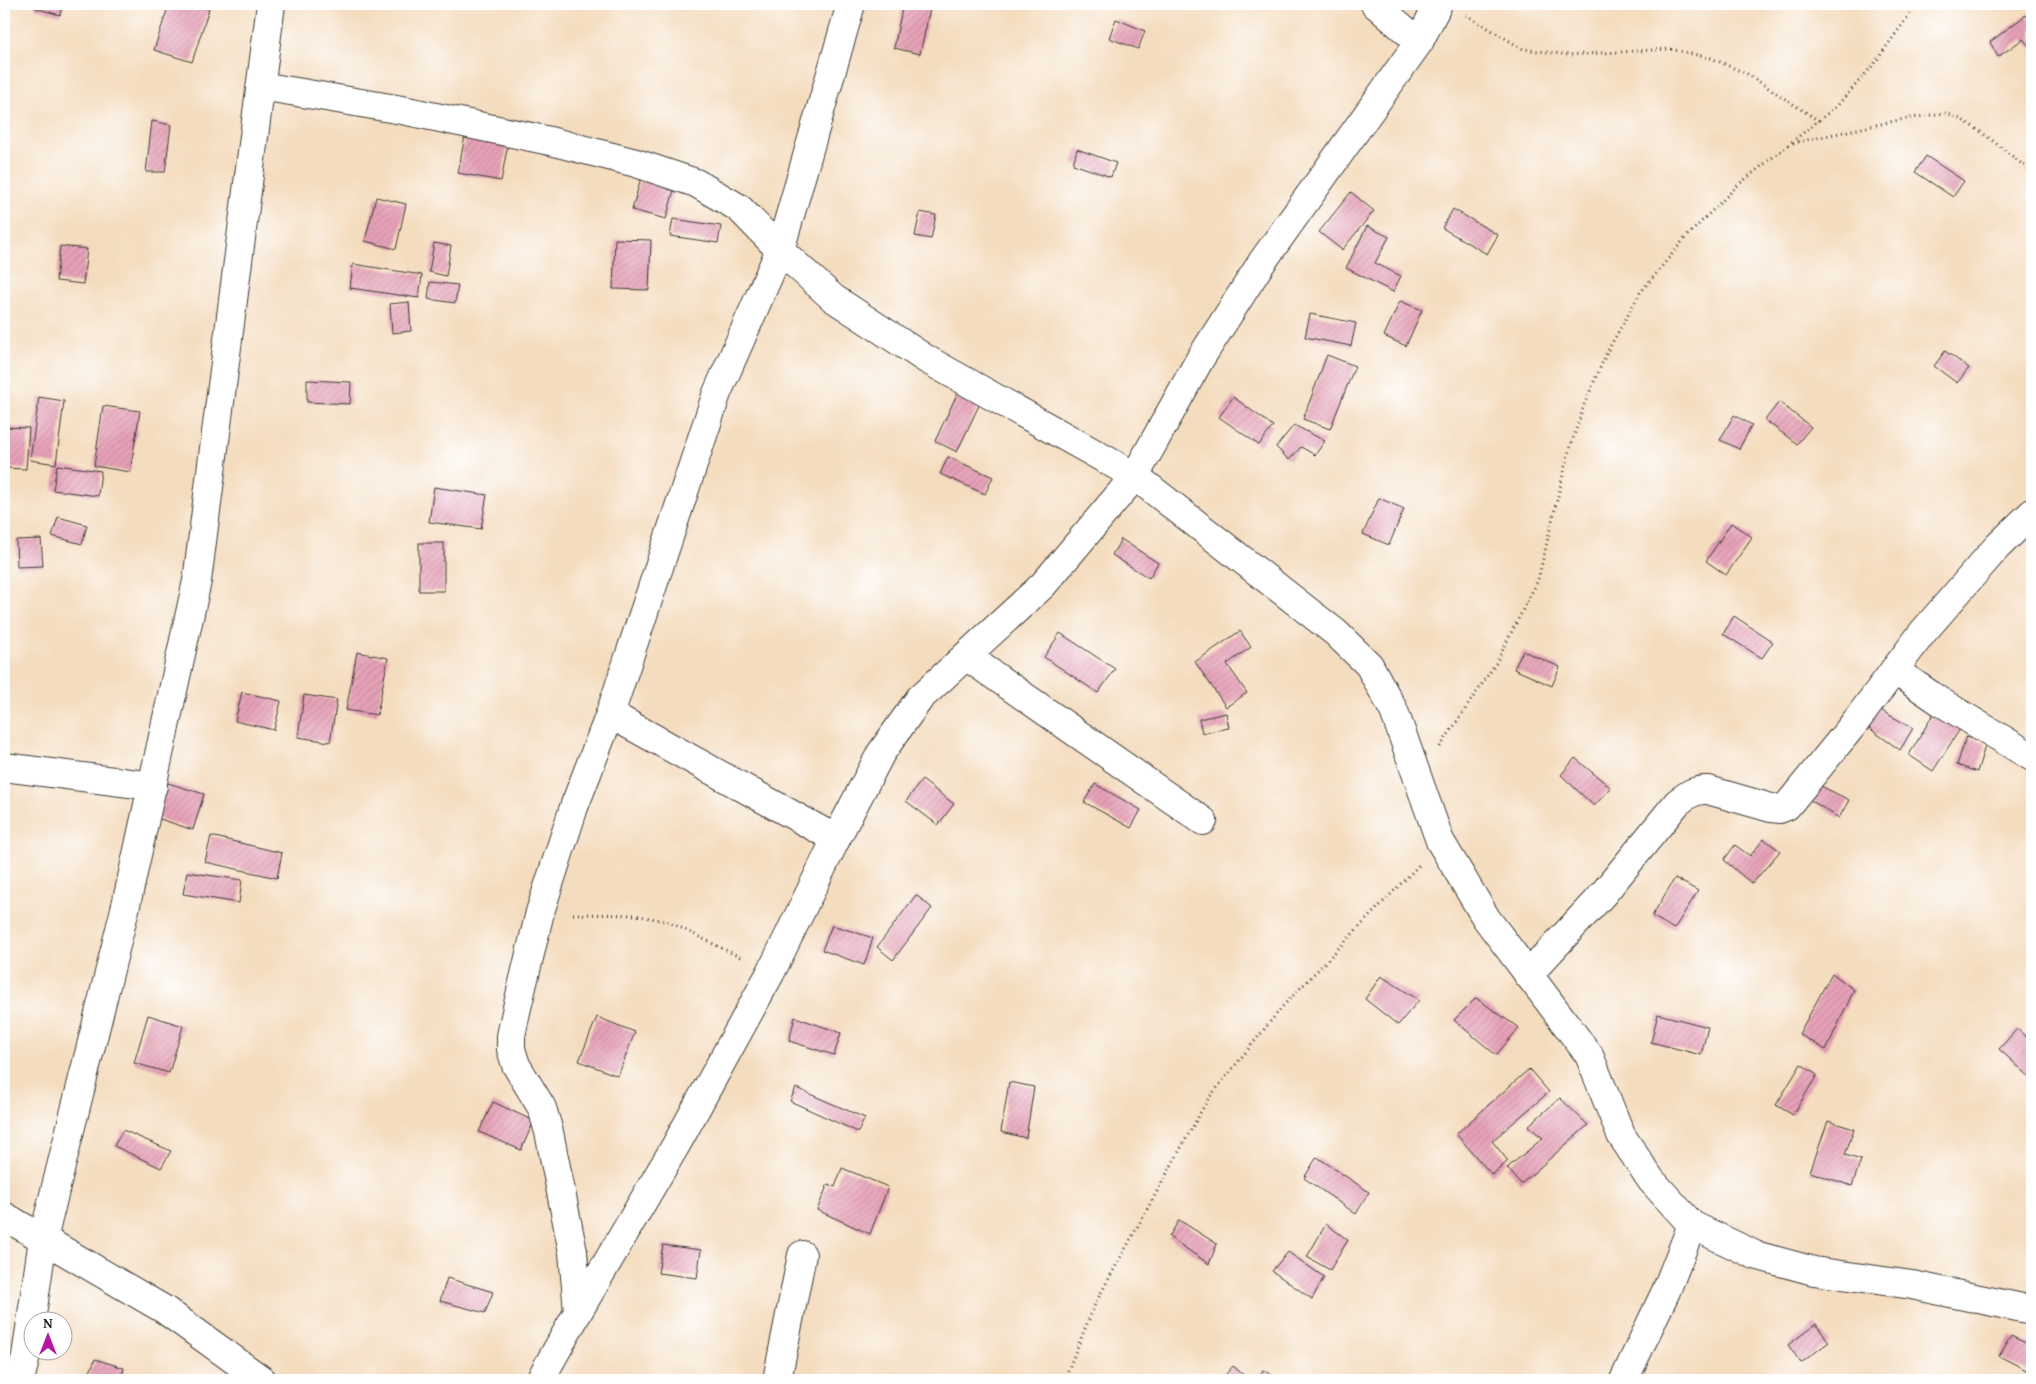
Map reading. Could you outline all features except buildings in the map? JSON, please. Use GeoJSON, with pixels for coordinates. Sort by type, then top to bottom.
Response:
{"type":"FeatureCollection","features":[{"type":"Feature","properties":{"kind":"street"},"geometry":{"type":"LineString","coordinates":[[20,1380],[26,1356],[43,1239],[153,786],[197,581],[271,4]]}},
{"type":"Feature","properties":{"kind":"street"},"geometry":{"type":"LineString","coordinates":[[578,1312],[573,1252],[549,1132],[542,1108],[516,1066],[511,1049],[511,1036],[516,1012],[540,912],[574,808],[610,714],[717,393],[780,250],[852,4]]}},
{"type":"Feature","properties":{"kind":"street"},"geometry":{"type":"LineString","coordinates":[[1375,4],[1419,42]]}},
{"type":"Feature","properties":{"kind":"street"},"geometry":{"type":"LineString","coordinates":[[540,1380],[676,1145],[771,972],[836,839],[881,753],[920,698],[1043,585],[1135,476],[1200,359],[1262,262],[1419,42],[1438,4]]}},
{"type":"Feature","properties":{"kind":"street"},"geometry":{"type":"LineString","coordinates":[[261,86],[421,114],[550,141],[636,162],[696,183],[739,208],[780,250],[833,298],[926,359],[1135,476],[1336,633],[1369,665],[1394,711],[1440,842],[1486,918],[1589,1055],[1621,1134],[1651,1180],[1692,1225],[1755,1255],[1814,1271],[1912,1285],[2032,1310]]}},
{"type":"Feature","properties":{"kind":"street"},"geometry":{"type":"LineString","coordinates":[[1528,975],[1603,894],[1677,803],[1690,793],[1699,789],[1708,790],[1771,808],[1780,809],[1787,806],[1853,726],[1923,632],[1997,547],[2032,514]]}},
{"type":"Feature","properties":{"kind":"street"},"geometry":{"type":"LineString","coordinates":[[966,656],[1204,821]]}},
{"type":"Feature","properties":{"kind":"street"},"geometry":{"type":"LineString","coordinates":[[1894,670],[1941,702],[2032,757]]}},
{"type":"Feature","properties":{"kind":"street"},"geometry":{"type":"LineString","coordinates":[[610,714],[836,839]]}},
{"type":"Feature","properties":{"kind":"street"},"geometry":{"type":"LineString","coordinates":[[4,767],[153,786]]}},
{"type":"Feature","properties":{"kind":"street"},"geometry":{"type":"LineString","coordinates":[[4,1216],[165,1310],[262,1380]]}},
{"type":"Feature","properties":{"kind":"street"},"geometry":{"type":"LineString","coordinates":[[1624,1380],[1666,1291],[1692,1225]]}},
{"type":"Feature","properties":{"kind":"street"},"geometry":{"type":"LineString","coordinates":[[777,1380],[802,1255]]}},
{"type":"Feature","properties":{"kind":"path"},"geometry":{"type":"LineString","coordinates":[[1419,779],[1496,663],[1538,580],[1568,454],[1584,405],[1607,352],[1640,293],[1686,237],[1738,185],[1838,105],[1874,64],[1917,4]]}},
{"type":"Feature","properties":{"kind":"path"},"geometry":{"type":"LineString","coordinates":[[1463,14],[1523,49],[1569,55],[1670,49],[1711,58],[1747,74],[1820,121]]}},
{"type":"Feature","properties":{"kind":"path"},"geometry":{"type":"LineString","coordinates":[[1792,143],[1899,120],[1944,113],[1950,114],[1977,130],[2032,172]]}},
{"type":"Feature","properties":{"kind":"path"},"geometry":{"type":"LineString","coordinates":[[1064,1380],[1096,1302],[1208,1099],[1283,1006],[1440,842]]}},
{"type":"Feature","properties":{"kind":"path"},"geometry":{"type":"LineString","coordinates":[[540,912],[636,915],[669,922],[771,972]]}}]}
